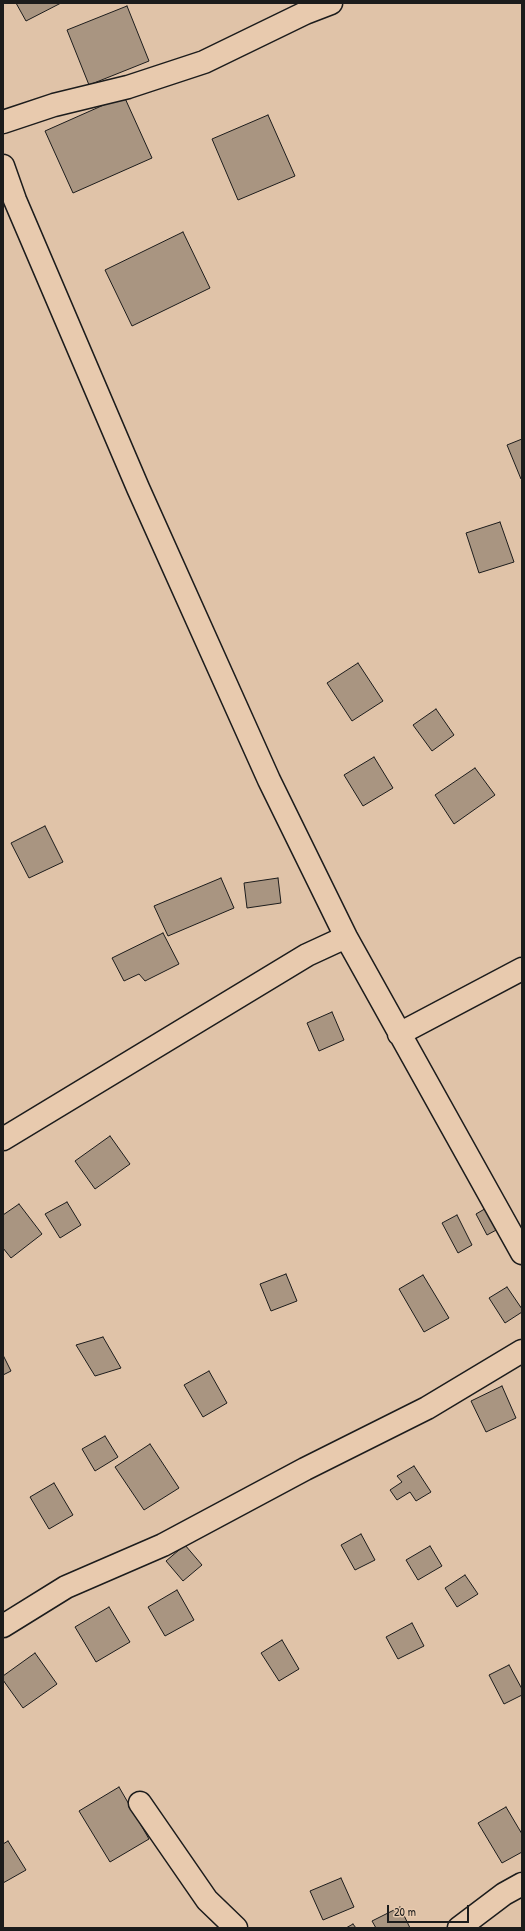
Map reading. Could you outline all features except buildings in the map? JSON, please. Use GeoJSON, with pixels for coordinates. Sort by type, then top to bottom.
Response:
{"type":"FeatureCollection","features":[{"type":"Feature","properties":{"kind":"street"},"geometry":{"type":"LineString","coordinates":[[3,122],[54,105],[128,87],[204,62],[305,13],[331,3]]}},
{"type":"Feature","properties":{"kind":"street"},"geometry":{"type":"LineString","coordinates":[[3,166],[18,207],[141,495],[269,780],[346,937],[522,1253]]}},
{"type":"Feature","properties":{"kind":"street"},"geometry":{"type":"LineString","coordinates":[[3,1140],[300,959],[346,937]]}},
{"type":"Feature","properties":{"kind":"street"},"geometry":{"type":"LineString","coordinates":[[399,1034],[522,969]]}},
{"type":"Feature","properties":{"kind":"street"},"geometry":{"type":"LineString","coordinates":[[3,1626],[66,1587],[163,1545],[306,1469],[427,1408],[522,1352]]}},
{"type":"Feature","properties":{"kind":"street"},"geometry":{"type":"LineString","coordinates":[[140,1803],[207,1900],[236,1928]]}},
{"type":"Feature","properties":{"kind":"street"},"geometry":{"type":"LineString","coordinates":[[459,1928],[504,1894],[522,1884]]}}]}
